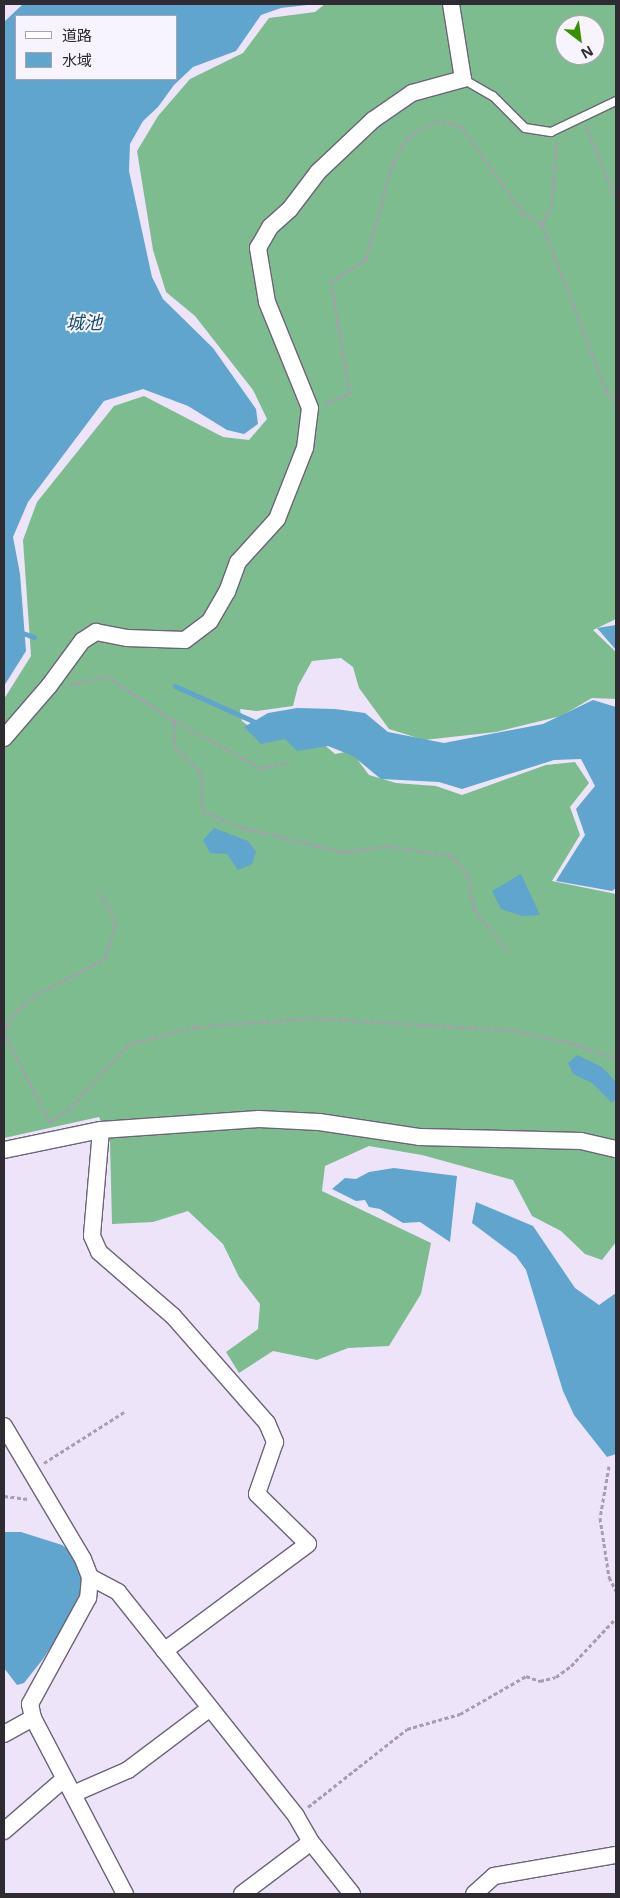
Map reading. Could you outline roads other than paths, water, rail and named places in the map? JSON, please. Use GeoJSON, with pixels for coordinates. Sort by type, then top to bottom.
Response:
{"type":"FeatureCollection","features":[{"type":"Feature","properties":{"kind":"street"},"geometry":{"type":"LineString","coordinates":[[4,738],[49,686],[82,641],[96,632],[127,638],[184,640],[210,621],[227,592],[238,562],[277,519],[305,448],[310,408],[267,302],[258,248],[270,227],[290,209],[318,172],[373,120],[412,93],[463,79],[451,4]]}},
{"type":"Feature","properties":{"kind":"street"},"geometry":{"type":"LineString","coordinates":[[4,1150],[101,1130],[259,1119],[302,1121],[418,1137],[581,1141],[616,1149]]}},
{"type":"Feature","properties":{"kind":"street"},"geometry":{"type":"LineString","coordinates":[[101,1130],[92,1236],[99,1252],[173,1316],[267,1423],[275,1442],[257,1494],[308,1544],[164,1652]]}},
{"type":"Feature","properties":{"kind":"street"},"geometry":{"type":"LineString","coordinates":[[4,1426],[83,1559],[90,1577],[88,1598],[30,1704],[33,1718],[125,1894]]}},
{"type":"Feature","properties":{"kind":"street"},"geometry":{"type":"LineString","coordinates":[[90,1577],[118,1592],[209,1709],[296,1816],[311,1842],[352,1894]]}},
{"type":"Feature","properties":{"kind":"street"},"geometry":{"type":"LineString","coordinates":[[73,1794],[128,1770],[209,1709]]}},
{"type":"Feature","properties":{"kind":"street"},"geometry":{"type":"LineString","coordinates":[[4,1734],[33,1718]]}},
{"type":"Feature","properties":{"kind":"street"},"geometry":{"type":"LineString","coordinates":[[4,1831],[64,1779]]}},
{"type":"Feature","properties":{"kind":"street"},"geometry":{"type":"LineString","coordinates":[[242,1894],[311,1842]]}},
{"type":"Feature","properties":{"kind":"street"},"geometry":{"type":"LineString","coordinates":[[474,1894],[494,1876],[616,1854]]}},
{"type":"Feature","properties":{"kind":"lane"},"geometry":{"type":"LineString","coordinates":[[463,79],[493,96],[525,128],[550,132],[616,101]]}},
{"type":"Feature","properties":{"kind":"water","name":"城池"},"geometry":{"type":"Polygon","coordinates":[[[23,4],[316,4],[281,8],[261,15],[236,51],[193,67],[174,85],[158,107],[143,121],[130,144],[129,171],[152,277],[163,299],[213,348],[256,409],[258,424],[244,434],[227,430],[188,406],[143,389],[104,401],[28,502],[13,537],[20,574],[26,651],[4,686],[4,22],[23,4]]]}},
{"type":"Feature","properties":{"kind":"water"},"geometry":{"type":"Polygon","coordinates":[[[616,625],[616,650],[597,628],[616,625]]]}},
{"type":"Feature","properties":{"kind":"water"},"geometry":{"type":"Polygon","coordinates":[[[593,700],[616,707],[616,888],[612,891],[556,881],[585,835],[576,809],[595,786],[581,759],[554,760],[462,789],[439,782],[381,779],[353,756],[328,746],[297,751],[285,739],[261,744],[244,727],[268,713],[297,708],[335,709],[365,713],[388,732],[444,743],[543,724],[593,700]]]}},
{"type":"Feature","properties":{"kind":"water"},"geometry":{"type":"Polygon","coordinates":[[[214,828],[248,841],[256,852],[252,864],[238,870],[227,854],[210,853],[203,840],[214,828]]]}},
{"type":"Feature","properties":{"kind":"water"},"geometry":{"type":"Polygon","coordinates":[[[521,874],[540,915],[522,916],[501,909],[492,891],[521,874]]]}},
{"type":"Feature","properties":{"kind":"water"},"geometry":{"type":"Polygon","coordinates":[[[577,1055],[602,1067],[616,1082],[616,1098],[612,1103],[592,1083],[573,1074],[568,1063],[577,1055]]]}},
{"type":"Feature","properties":{"kind":"water"},"geometry":{"type":"Polygon","coordinates":[[[394,1168],[457,1176],[450,1242],[420,1222],[403,1223],[380,1209],[369,1207],[365,1200],[356,1201],[332,1189],[345,1178],[356,1179],[369,1172],[394,1168]]]}},
{"type":"Feature","properties":{"kind":"water"},"geometry":{"type":"Polygon","coordinates":[[[476,1202],[533,1226],[575,1288],[599,1305],[616,1293],[616,1454],[607,1457],[574,1415],[563,1391],[526,1270],[516,1256],[472,1223],[476,1202]]]}},
{"type":"Feature","properties":{"kind":"water"},"geometry":{"type":"Polygon","coordinates":[[[4,1532],[21,1532],[62,1545],[75,1555],[84,1572],[80,1602],[43,1659],[24,1683],[17,1685],[4,1668],[4,1532]]]}},
{"type":"Feature","properties":{"kind":"waterway"},"geometry":{"type":"LineString","coordinates":[[20,632],[34,637]]}},
{"type":"Feature","properties":{"kind":"waterway"},"geometry":{"type":"LineString","coordinates":[[175,686],[259,724]]}}]}
